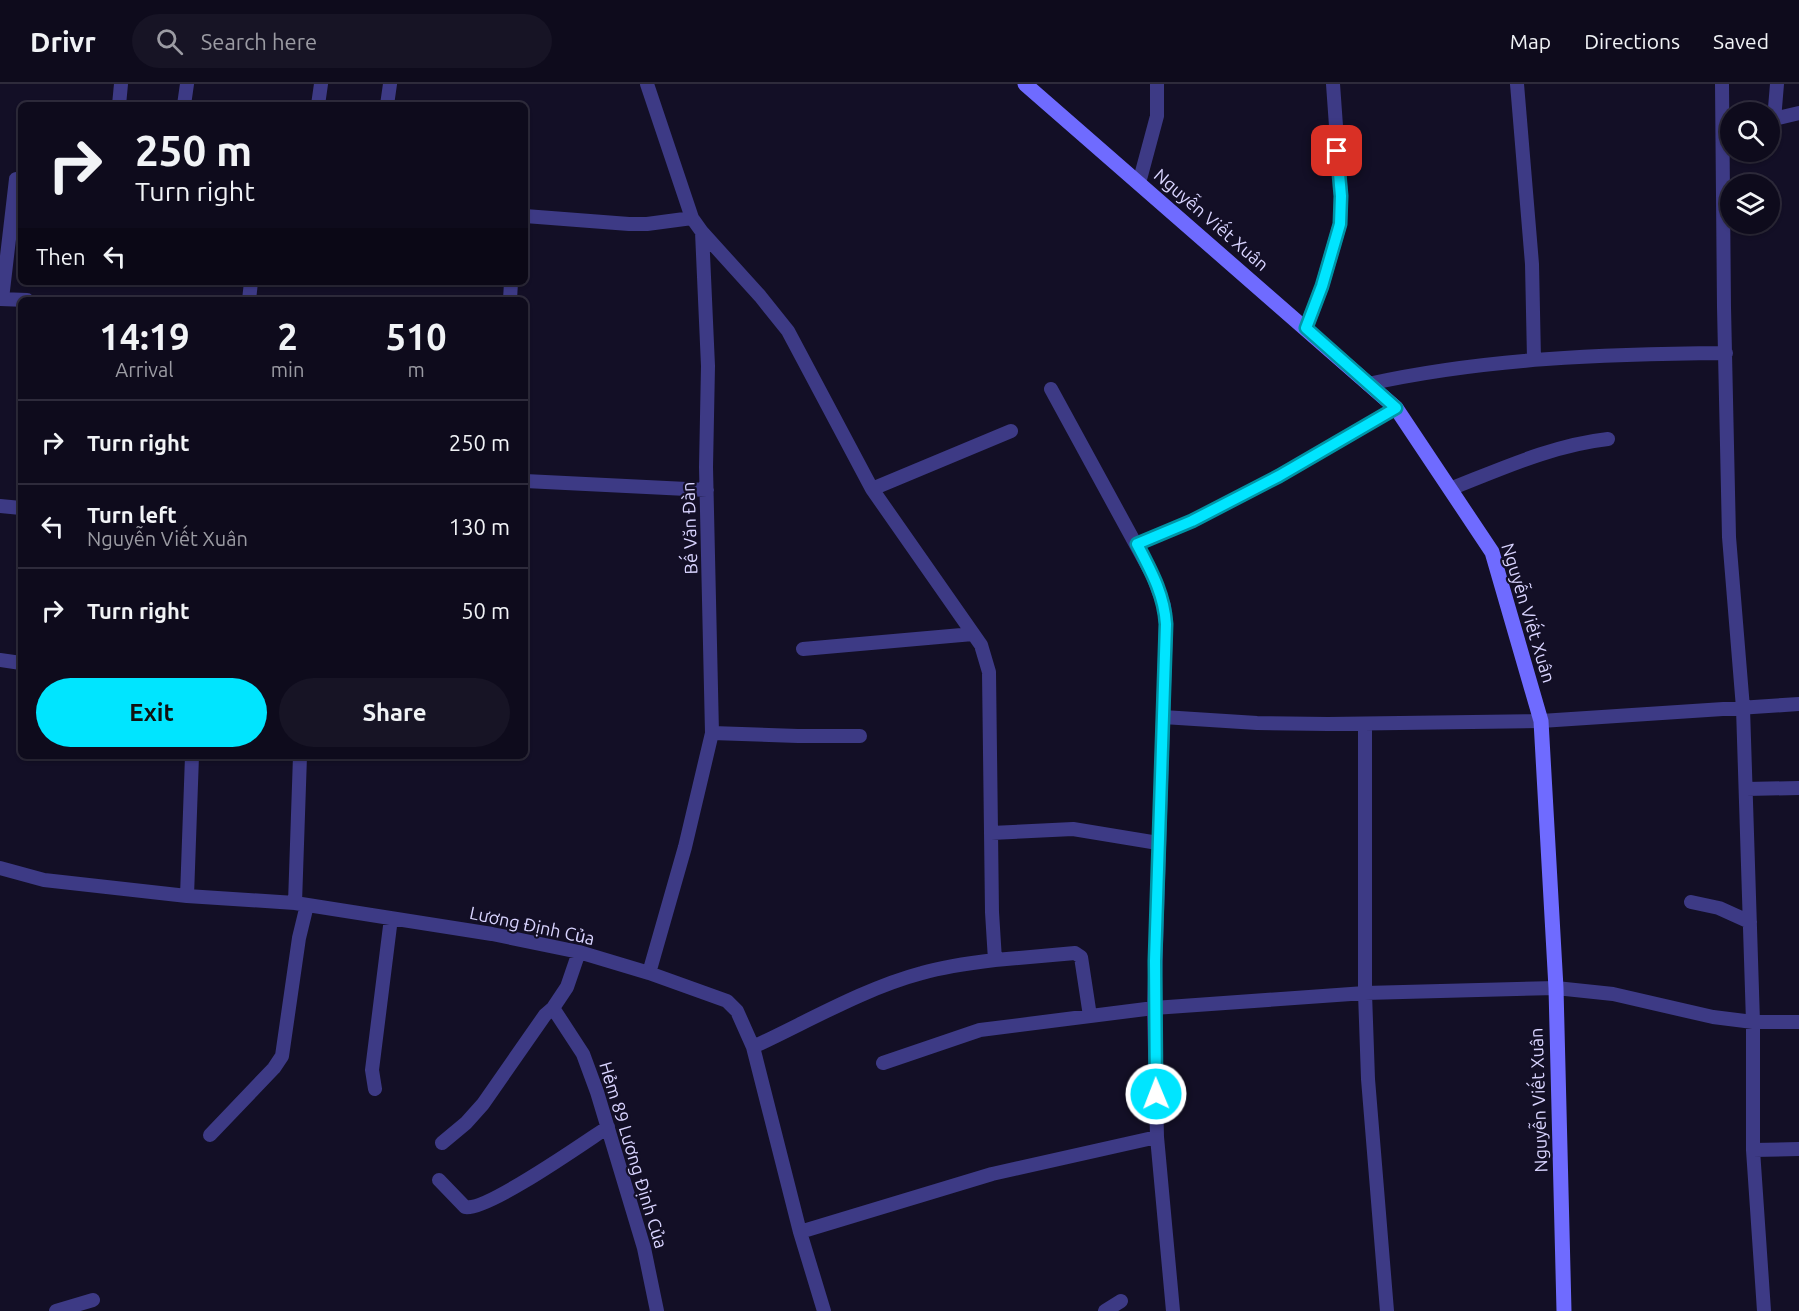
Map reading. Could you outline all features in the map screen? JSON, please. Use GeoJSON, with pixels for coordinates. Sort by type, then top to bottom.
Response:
{"type":"FeatureCollection","features":[{"type":"Feature","properties":{"kind":"street"},"geometry":{"type":"LineString","coordinates":[[118,102],[121,84]]}},
{"type":"Feature","properties":{"kind":"street"},"geometry":{"type":"LineString","coordinates":[[184,102],[187,84]]}},
{"type":"Feature","properties":{"kind":"street"},"geometry":{"type":"LineString","coordinates":[[318,102],[321,84]]}},
{"type":"Feature","properties":{"kind":"street"},"geometry":{"type":"LineString","coordinates":[[387,102],[390,84]]}},
{"type":"Feature","properties":{"kind":"street"},"geometry":{"type":"LineString","coordinates":[[647,84],[692,218],[788,331],[872,489],[981,645],[989,672],[995,960]]}},
{"type":"Feature","properties":{"kind":"street","name":"Nguyễn Viết Xuân"},"geometry":{"type":"LineString","coordinates":[[1025,84],[1396,408],[1492,552],[1540,721],[1556,988],[1564,1311]]}},
{"type":"Feature","properties":{"kind":"street"},"geometry":{"type":"LineString","coordinates":[[1139,183],[1155,126],[1158,84]]}},
{"type":"Feature","properties":{"kind":"street"},"geometry":{"type":"LineString","coordinates":[[1306,328],[1322,286],[1340,224],[1341,196],[1333,84]]}},
{"type":"Feature","properties":{"kind":"street"},"geometry":{"type":"LineString","coordinates":[[1516,84],[1532,264],[1534,359]]}},
{"type":"Feature","properties":{"kind":"street"},"geometry":{"type":"LineString","coordinates":[[1722,84],[1724,102]]}},
{"type":"Feature","properties":{"kind":"street"},"geometry":{"type":"LineString","coordinates":[[1774,102],[1777,84]]}},
{"type":"Feature","properties":{"kind":"street"},"geometry":{"type":"LineString","coordinates":[[1780,118],[1799,113]]}},
{"type":"Feature","properties":{"kind":"street"},"geometry":{"type":"LineString","coordinates":[[1726,162],[1729,537],[1743,708],[1753,1022],[1753,1150],[1764,1311]]}},
{"type":"Feature","properties":{"kind":"street"},"geometry":{"type":"LineString","coordinates":[[16,179],[1,299],[18,300]]}},
{"type":"Feature","properties":{"kind":"street"},"geometry":{"type":"LineString","coordinates":[[528,216],[629,224],[692,218]]}},
{"type":"Feature","properties":{"kind":"street","name":"Bế Văn Đàn"},"geometry":{"type":"LineString","coordinates":[[649,973],[685,847],[712,733],[707,490],[708,366],[702,232]]}},
{"type":"Feature","properties":{"kind":"street"},"geometry":{"type":"LineString","coordinates":[[1368,384],[1413,374],[1534,359],[1626,354],[1726,353]]}},
{"type":"Feature","properties":{"kind":"street"},"geometry":{"type":"LineString","coordinates":[[1051,389],[1137,544],[1153,576],[1164,606],[1166,648],[1158,843],[1155,1008],[1157,1137],[1173,1311]]}},
{"type":"Feature","properties":{"kind":"street"},"geometry":{"type":"LineString","coordinates":[[872,489],[1011,432]]}},
{"type":"Feature","properties":{"kind":"street"},"geometry":{"type":"LineString","coordinates":[[1450,489],[1548,452],[1584,442],[1608,439]]}},
{"type":"Feature","properties":{"kind":"street"},"geometry":{"type":"LineString","coordinates":[[528,481],[707,490]]}},
{"type":"Feature","properties":{"kind":"street"},"geometry":{"type":"LineString","coordinates":[[0,506],[18,508]]}},
{"type":"Feature","properties":{"kind":"street"},"geometry":{"type":"LineString","coordinates":[[803,649],[973,634]]}},
{"type":"Feature","properties":{"kind":"street"},"geometry":{"type":"LineString","coordinates":[[0,660],[18,663]]}},
{"type":"Feature","properties":{"kind":"street"},"geometry":{"type":"LineString","coordinates":[[1163,717],[1257,723],[1540,721],[1799,704]]}},
{"type":"Feature","properties":{"kind":"street"},"geometry":{"type":"LineString","coordinates":[[1365,724],[1365,993],[1372,1144],[1387,1311]]}},
{"type":"Feature","properties":{"kind":"street"},"geometry":{"type":"LineString","coordinates":[[712,733],[860,736]]}},
{"type":"Feature","properties":{"kind":"street"},"geometry":{"type":"LineString","coordinates":[[187,896],[192,759]]}},
{"type":"Feature","properties":{"kind":"street"},"geometry":{"type":"LineString","coordinates":[[210,1135],[274,1068],[282,1056],[299,938],[301,904],[300,759]]}},
{"type":"Feature","properties":{"kind":"street"},"geometry":{"type":"LineString","coordinates":[[1746,789],[1799,788]]}},
{"type":"Feature","properties":{"kind":"street"},"geometry":{"type":"LineString","coordinates":[[991,833],[1073,829],[1158,843]]}},
{"type":"Feature","properties":{"kind":"street","name":"Lương Định Của"},"geometry":{"type":"LineString","coordinates":[[0,868],[44,880],[187,896],[301,904],[492,934],[579,952],[649,973],[727,1001],[737,1011],[753,1047],[800,1232],[824,1311]]}},
{"type":"Feature","properties":{"kind":"street"},"geometry":{"type":"LineString","coordinates":[[1691,902],[1719,908],[1750,922]]}},
{"type":"Feature","properties":{"kind":"street"},"geometry":{"type":"LineString","coordinates":[[375,1089],[372,1070],[391,918]]}},
{"type":"Feature","properties":{"kind":"street"},"geometry":{"type":"LineString","coordinates":[[442,1143],[466,1123],[483,1104],[545,1015],[553,1008],[567,987],[579,952]]}},
{"type":"Feature","properties":{"kind":"street"},"geometry":{"type":"LineString","coordinates":[[753,1047],[888,984],[959,964],[995,960],[1079,954],[1090,1016]]}},
{"type":"Feature","properties":{"kind":"street"},"geometry":{"type":"LineString","coordinates":[[883,1063],[980,1030],[1155,1008],[1365,993],[1556,988],[1613,994],[1682,1011],[1753,1022],[1799,1022]]}},
{"type":"Feature","properties":{"kind":"street","name":"Hẻm 89 Lương Định Của"},"geometry":{"type":"LineString","coordinates":[[553,1008],[583,1054],[597,1092],[644,1248],[657,1311]]}},
{"type":"Feature","properties":{"kind":"street"},"geometry":{"type":"LineString","coordinates":[[439,1180],[465,1207],[479,1206],[525,1180],[608,1127]]}},
{"type":"Feature","properties":{"kind":"street"},"geometry":{"type":"LineString","coordinates":[[800,1232],[992,1174],[1157,1137]]}},
{"type":"Feature","properties":{"kind":"street"},"geometry":{"type":"LineString","coordinates":[[1753,1150],[1799,1149]]}},
{"type":"Feature","properties":{"kind":"street"},"geometry":{"type":"LineString","coordinates":[[56,1311],[93,1300]]}},
{"type":"Feature","properties":{"kind":"street"},"geometry":{"type":"LineString","coordinates":[[1105,1311],[1121,1301]]}},
{"type":"Feature","properties":{"kind":"lane"},"geometry":{"type":"LineString","coordinates":[[1137,544],[1192,521],[1279,476],[1396,408]]}},
{"type":"Feature","properties":{"kind":"route"},"geometry":{"type":"LineString","coordinates":[[1156,1094],[1155,961],[1166,624],[1159,588],[1137,544],[1192,521],[1279,476],[1396,408],[1306,328],[1322,286],[1340,224],[1341,196],[1337,151]]}}]}
